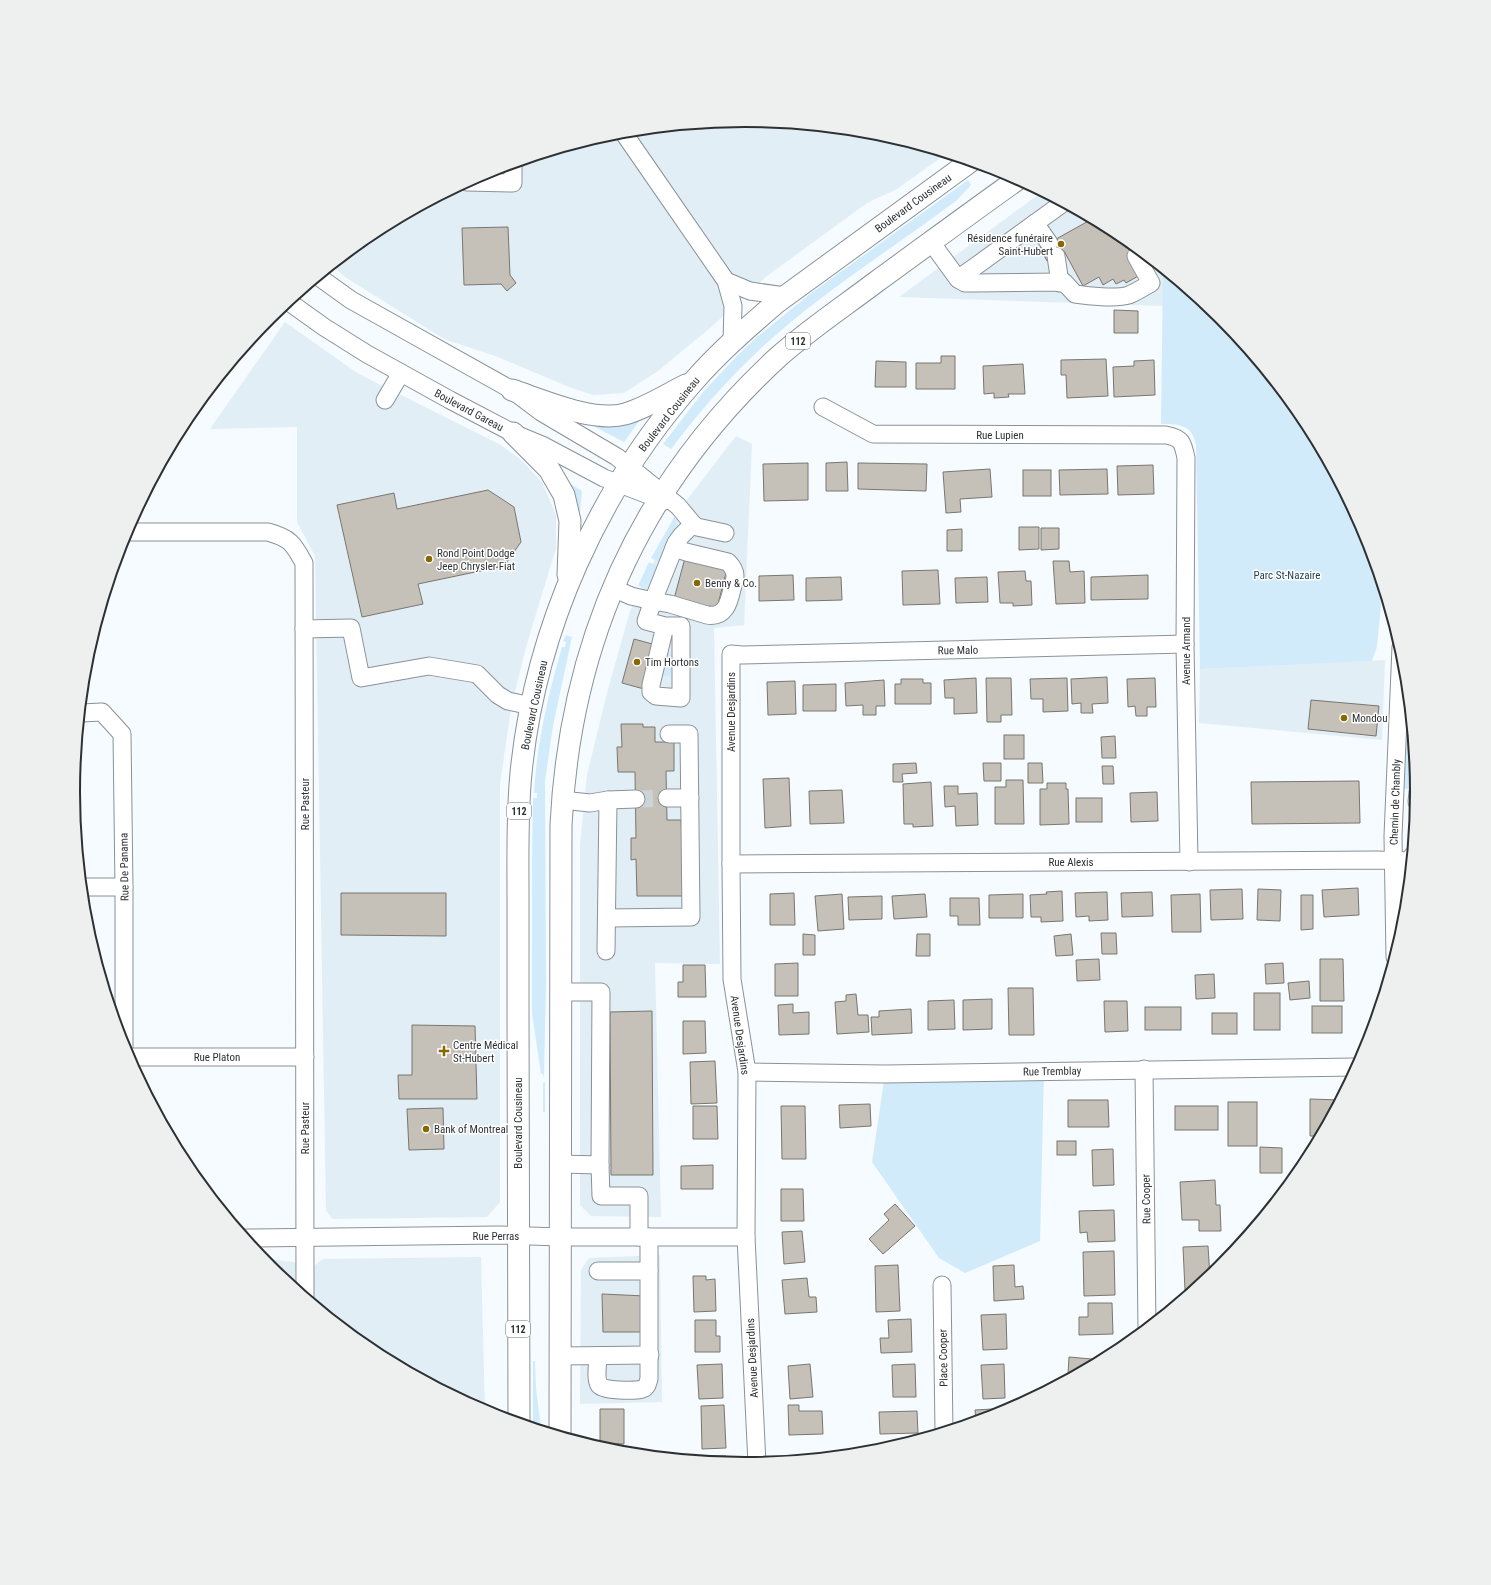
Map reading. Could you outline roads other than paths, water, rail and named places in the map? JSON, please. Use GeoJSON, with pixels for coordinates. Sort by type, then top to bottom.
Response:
{"type":"FeatureCollection","features":[{"type":"Feature","properties":{"kind":"main road","name":"Boulevard Cousineau"},"geometry":{"type":"LineString","coordinates":[[519,1418],[518,847],[522,771],[532,706],[544,657],[557,615],[587,543],[624,475],[655,429],[694,381],[732,342],[785,296],[966,165]]}},
{"type":"Feature","properties":{"kind":"main road","name":"112"},"geometry":{"type":"LineString","coordinates":[[560,1431],[560,825],[566,758],[584,672],[594,638],[613,588],[634,544],[660,496],[704,436],[746,389],[777,358],[829,316],[1012,183]]}},
{"type":"Feature","properties":{"kind":"main road"},"geometry":{"type":"LineString","coordinates":[[512,390],[578,411],[616,416],[633,411],[694,381]]}},
{"type":"Feature","properties":{"kind":"main road"},"geometry":{"type":"LineString","coordinates":[[513,433],[549,469],[564,495],[570,521],[568,588]]}},
{"type":"Feature","properties":{"kind":"street"},"geometry":{"type":"LineString","coordinates":[[627,138],[726,280],[733,306],[732,342]]}},
{"type":"Feature","properties":{"kind":"street"},"geometry":{"type":"LineString","coordinates":[[482,182],[513,182],[513,169]]}},
{"type":"Feature","properties":{"kind":"street"},"geometry":{"type":"LineString","coordinates":[[958,279],[1059,206]]}},
{"type":"Feature","properties":{"kind":"street"},"geometry":{"type":"LineString","coordinates":[[1036,223],[1052,249],[1060,283]]}},
{"type":"Feature","properties":{"kind":"street"},"geometry":{"type":"LineString","coordinates":[[931,242],[958,279],[965,283],[1064,282],[1075,294],[1089,296],[1128,295],[1151,283],[1136,256]]}},
{"type":"Feature","properties":{"kind":"street","name":"Boulevard Gareau"},"geometry":{"type":"LineString","coordinates":[[322,280],[350,300],[512,390],[541,412],[617,457],[624,475],[678,506],[693,524]]}},
{"type":"Feature","properties":{"kind":"street"},"geometry":{"type":"LineString","coordinates":[[726,280],[750,291],[785,296]]}},
{"type":"Feature","properties":{"kind":"street","name":"Boulevard Gareau"},"geometry":{"type":"LineString","coordinates":[[293,305],[352,346],[513,433],[542,444],[604,478],[624,475]]}},
{"type":"Feature","properties":{"kind":"street"},"geometry":{"type":"LineString","coordinates":[[385,400],[400,373]]}},
{"type":"Feature","properties":{"kind":"street","name":"Rue Lupien"},"geometry":{"type":"LineString","coordinates":[[823,407],[872,434],[1166,435],[1175,436],[1181,441]]}},
{"type":"Feature","properties":{"kind":"street","name":"Avenue Armand"},"geometry":{"type":"LineString","coordinates":[[1181,441],[1186,458],[1185,644],[1189,862]]}},
{"type":"Feature","properties":{"kind":"street"},"geometry":{"type":"LineString","coordinates":[[665,626],[651,684],[651,692],[656,696],[681,698],[681,626],[665,626],[646,621],[674,548],[681,536],[693,524],[725,533]]}},
{"type":"Feature","properties":{"kind":"street","name":"Rue Pasteur"},"geometry":{"type":"LineString","coordinates":[[134,532],[268,532],[281,536],[295,546],[304,563],[305,1291]]}},
{"type":"Feature","properties":{"kind":"street"},"geometry":{"type":"LineString","coordinates":[[613,588],[631,596],[670,604],[712,616],[721,613],[728,605],[735,576],[732,567],[728,562],[674,548]]}},
{"type":"Feature","properties":{"kind":"street"},"geometry":{"type":"LineString","coordinates":[[304,629],[351,628],[361,678],[429,666],[477,674],[498,695],[508,701],[532,706]]}},
{"type":"Feature","properties":{"kind":"street","name":"Rue Malo"},"geometry":{"type":"LineString","coordinates":[[731,654],[1185,644]]}},
{"type":"Feature","properties":{"kind":"street","name":"Avenue Desjardins"},"geometry":{"type":"LineString","coordinates":[[731,654],[732,979],[747,1072],[746,1237],[757,1458]]}},
{"type":"Feature","properties":{"kind":"street","name":"Chemin de Chambly"},"geometry":{"type":"LineString","coordinates":[[1395,936],[1394,836],[1400,675]]}},
{"type":"Feature","properties":{"kind":"street","name":"Rue De Panama"},"geometry":{"type":"LineString","coordinates":[[85,713],[102,712],[122,734],[124,1029]]}},
{"type":"Feature","properties":{"kind":"street"},"geometry":{"type":"LineString","coordinates":[[607,918],[691,917],[689,734],[669,734]]}},
{"type":"Feature","properties":{"kind":"street"},"geometry":{"type":"LineString","coordinates":[[667,798],[690,798]]}},
{"type":"Feature","properties":{"kind":"street"},"geometry":{"type":"LineString","coordinates":[[562,800],[590,803],[608,800],[636,799]]}},
{"type":"Feature","properties":{"kind":"street"},"geometry":{"type":"LineString","coordinates":[[606,951],[608,800]]}},
{"type":"Feature","properties":{"kind":"street","name":"Rue Alexis"},"geometry":{"type":"LineString","coordinates":[[731,864],[1407,861]]}},
{"type":"Feature","properties":{"kind":"street"},"geometry":{"type":"LineString","coordinates":[[87,887],[124,887]]}},
{"type":"Feature","properties":{"kind":"street"},"geometry":{"type":"LineString","coordinates":[[560,992],[601,992],[601,1196],[639,1196],[649,1270],[649,1382],[645,1388],[639,1390],[608,1390],[602,1388],[598,1383],[598,1356]]}},
{"type":"Feature","properties":{"kind":"street","name":"Rue Platon"},"geometry":{"type":"LineString","coordinates":[[136,1057],[305,1057]]}},
{"type":"Feature","properties":{"kind":"street","name":"Rue Tremblay"},"geometry":{"type":"LineString","coordinates":[[747,1072],[885,1074],[1351,1067]]}},
{"type":"Feature","properties":{"kind":"street","name":"Rue Cooper"},"geometry":{"type":"LineString","coordinates":[[1144,1069],[1147,1323]]}},
{"type":"Feature","properties":{"kind":"street"},"geometry":{"type":"LineString","coordinates":[[560,1164],[600,1165]]}},
{"type":"Feature","properties":{"kind":"street","name":"Rue Perras"},"geometry":{"type":"LineString","coordinates":[[252,1238],[518,1235],[560,1238],[746,1237]]}},
{"type":"Feature","properties":{"kind":"street"},"geometry":{"type":"LineString","coordinates":[[598,1271],[649,1270]]}},
{"type":"Feature","properties":{"kind":"street","name":"Place Cooper"},"geometry":{"type":"LineString","coordinates":[[942,1285],[944,1427]]}},
{"type":"Feature","properties":{"kind":"street"},"geometry":{"type":"LineString","coordinates":[[560,1356],[650,1355]]}},
{"type":"Feature","properties":{"kind":"tunnel"},"geometry":{"type":"LineString","coordinates":[[636,799],[667,798]]}},
{"type":"Feature","properties":{"kind":"place","name":"Résidence funéraire Saint-Hubert"},"geometry":{"type":"Point","coordinates":[1061,244]}},
{"type":"Feature","properties":{"kind":"place","name":"Rond Point Dodge Jeep Chrysler Fiat"},"geometry":{"type":"Point","coordinates":[429,559]}},
{"type":"Feature","properties":{"kind":"place","name":"Benny & Co."},"geometry":{"type":"Point","coordinates":[697,583]}},
{"type":"Feature","properties":{"kind":"place","name":"Tim Hortons"},"geometry":{"type":"Point","coordinates":[637,662]}},
{"type":"Feature","properties":{"kind":"place","name":"Mondou"},"geometry":{"type":"Point","coordinates":[1344,718]}},
{"type":"Feature","properties":{"kind":"place","name":"Centre Médical St-Hubert"},"geometry":{"type":"Point","coordinates":[444,1051]}},
{"type":"Feature","properties":{"kind":"place","name":"Bank of Montreal"},"geometry":{"type":"Point","coordinates":[426,1129]}},
{"type":"Feature","properties":{"kind":"park label","name":"Parc St-Nazaire"},"geometry":{"type":"Point","coordinates":[1287,575]}}]}
